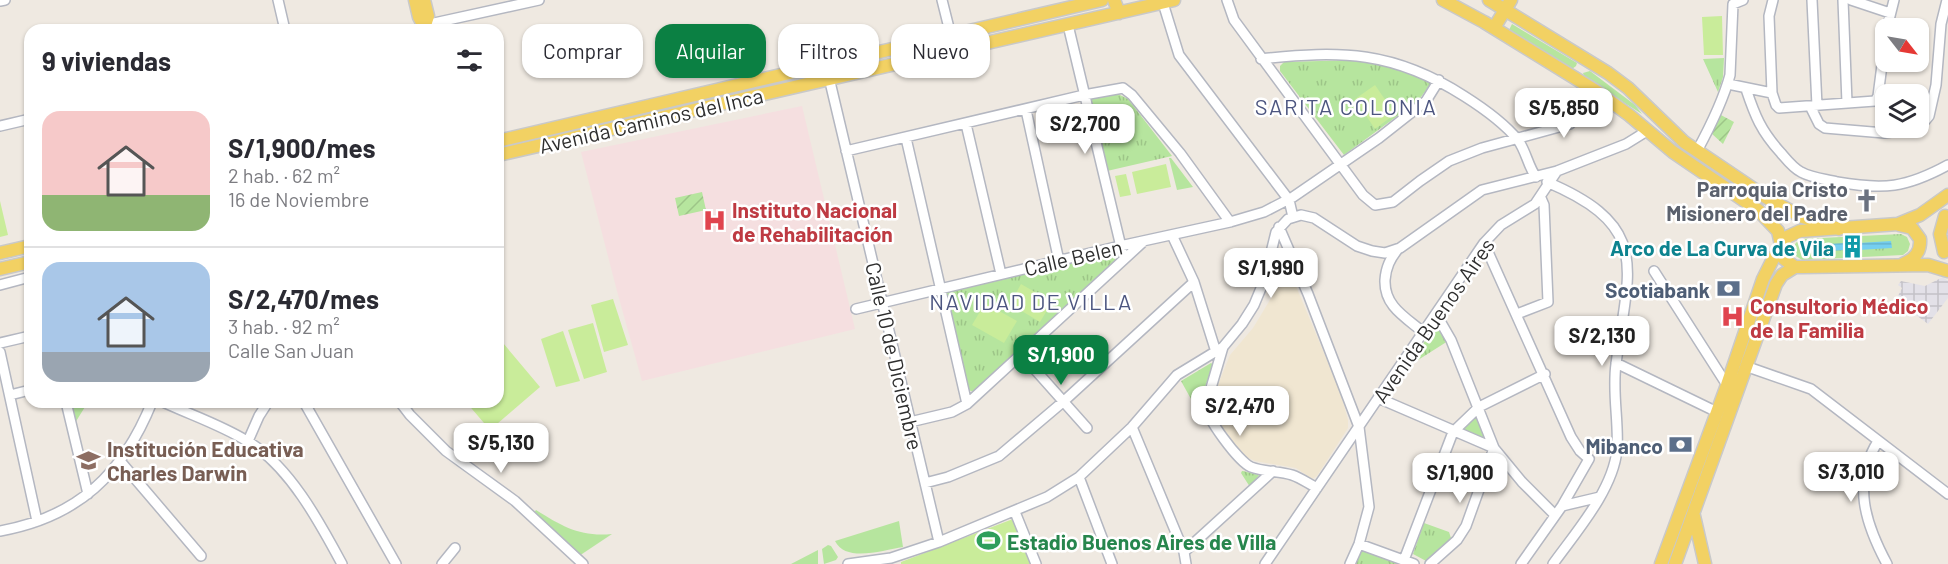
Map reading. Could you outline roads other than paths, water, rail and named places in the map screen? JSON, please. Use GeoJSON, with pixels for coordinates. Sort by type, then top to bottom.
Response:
{"type":"FeatureCollection","features":[{"type":"Feature","properties":{"kind":"main road"},"geometry":{"type":"LineString","coordinates":[[415,0],[423,24]]}},
{"type":"Feature","properties":{"kind":"main road"},"geometry":{"type":"LineString","coordinates":[[424,0],[428,16],[426,24]]}},
{"type":"Feature","properties":{"kind":"main road"},"geometry":{"type":"LineString","coordinates":[[1104,0],[1115,14]]}},
{"type":"Feature","properties":{"kind":"main road","name":"Avenida Caminos del Inca"},"geometry":{"type":"LineString","coordinates":[[990,27],[1104,0]]}},
{"type":"Feature","properties":{"kind":"main road"},"geometry":{"type":"LineString","coordinates":[[1114,0],[1115,14]]}},
{"type":"Feature","properties":{"kind":"main road"},"geometry":{"type":"LineString","coordinates":[[1443,0],[1494,28],[1596,91],[1673,152],[1765,216],[1778,231],[1784,259],[1795,267]]}},
{"type":"Feature","properties":{"kind":"main road"},"geometry":{"type":"LineString","coordinates":[[1489,0],[1508,4],[1628,88],[1697,151],[1789,211],[1811,221],[1839,229]]}},
{"type":"Feature","properties":{"kind":"main road","name":"Avenida Caminos del Inca"},"geometry":{"type":"LineString","coordinates":[[504,154],[1168,1]]}},
{"type":"Feature","properties":{"kind":"main road"},"geometry":{"type":"LineString","coordinates":[[1494,28],[1508,4]]}},
{"type":"Feature","properties":{"kind":"main road"},"geometry":{"type":"LineString","coordinates":[[1570,75],[1579,72],[1587,59]]}},
{"type":"Feature","properties":{"kind":"main road","name":"Avenida Caminos del Inca"},"geometry":{"type":"LineString","coordinates":[[504,140],[778,76]]}},
{"type":"Feature","properties":{"kind":"main road"},"geometry":{"type":"LineString","coordinates":[[1661,564],[1727,385],[1763,279],[1787,237],[1800,231],[1898,224],[1920,215],[1948,195]]}},
{"type":"Feature","properties":{"kind":"main road"},"geometry":{"type":"LineString","coordinates":[[1899,265],[1916,256],[1920,239],[1947,215]]}},
{"type":"Feature","properties":{"kind":"main road"},"geometry":{"type":"LineString","coordinates":[[1946,254],[1940,234],[1947,215]]}},
{"type":"Feature","properties":{"kind":"main road"},"geometry":{"type":"LineString","coordinates":[[1898,224],[1912,228],[1920,239],[1946,254]]}},
{"type":"Feature","properties":{"kind":"main road"},"geometry":{"type":"LineString","coordinates":[[0,253],[24,247]]}},
{"type":"Feature","properties":{"kind":"main road"},"geometry":{"type":"LineString","coordinates":[[0,270],[24,264]]}},
{"type":"Feature","properties":{"kind":"main road"},"geometry":{"type":"LineString","coordinates":[[1675,564],[1748,367],[1776,284],[1782,275],[1795,267],[1928,265],[1948,271]]}},
{"type":"Feature","properties":{"kind":"main road"},"geometry":{"type":"LineString","coordinates":[[1693,514],[1705,564]]}},
{"type":"Feature","properties":{"kind":"street"},"geometry":{"type":"LineString","coordinates":[[0,1],[5,0]]}},
{"type":"Feature","properties":{"kind":"street"},"geometry":{"type":"LineString","coordinates":[[278,0],[284,24]]}},
{"type":"Feature","properties":{"kind":"street"},"geometry":{"type":"LineString","coordinates":[[438,24],[539,0]]}},
{"type":"Feature","properties":{"kind":"street"},"geometry":{"type":"LineString","coordinates":[[942,0],[948,24]]}},
{"type":"Feature","properties":{"kind":"street"},"geometry":{"type":"LineString","coordinates":[[1227,0],[1234,20],[1261,58],[1363,195],[1376,205],[1393,202],[1449,161],[1482,148],[1570,124],[1596,91]]}},
{"type":"Feature","properties":{"kind":"street"},"geometry":{"type":"LineString","coordinates":[[1697,151],[1728,84],[1733,4],[1743,0]]}},
{"type":"Feature","properties":{"kind":"street"},"geometry":{"type":"LineString","coordinates":[[1773,0],[1769,16],[1772,93],[1779,108],[1875,101],[1878,96],[1881,72]]}},
{"type":"Feature","properties":{"kind":"street"},"geometry":{"type":"LineString","coordinates":[[1812,0],[1813,106],[1819,124],[1825,128],[1884,134],[1919,128],[1929,116],[1938,75],[1941,24],[1947,0]]}},
{"type":"Feature","properties":{"kind":"street"},"geometry":{"type":"LineString","coordinates":[[1843,0],[1847,103]]}},
{"type":"Feature","properties":{"kind":"street"},"geometry":{"type":"LineString","coordinates":[[1851,0],[1890,14]]}},
{"type":"Feature","properties":{"kind":"street"},"geometry":{"type":"LineString","coordinates":[[1889,18],[1894,0]]}},
{"type":"Feature","properties":{"kind":"street"},"geometry":{"type":"LineString","coordinates":[[1168,1],[1179,56],[1289,200],[1293,217]]}},
{"type":"Feature","properties":{"kind":"street"},"geometry":{"type":"LineString","coordinates":[[1068,25],[1120,246],[1125,258]]}},
{"type":"Feature","properties":{"kind":"street"},"geometry":{"type":"LineString","coordinates":[[1261,58],[1308,54],[1358,55],[1409,67],[1439,80],[1504,126],[1517,139],[1536,177],[1581,198],[1607,217],[1613,226],[1625,249],[1629,268],[1614,387],[1617,453],[1612,471],[1600,497],[1553,564]]}},
{"type":"Feature","properties":{"kind":"street","name":"Calle 10 de Diciembre"},"geometry":{"type":"LineString","coordinates":[[829,79],[939,542]]}},
{"type":"Feature","properties":{"kind":"street","name":"Calle Belen"},"geometry":{"type":"LineString","coordinates":[[856,309],[1230,222],[1264,212],[1289,200],[1379,138],[1426,101],[1439,80]]}},
{"type":"Feature","properties":{"kind":"street"},"geometry":{"type":"LineString","coordinates":[[1728,84],[1772,93]]}},
{"type":"Feature","properties":{"kind":"street"},"geometry":{"type":"LineString","coordinates":[[846,151],[1119,88],[1127,91],[1180,153],[1230,222]]}},
{"type":"Feature","properties":{"kind":"street"},"geometry":{"type":"LineString","coordinates":[[1746,89],[1763,132],[1795,168],[1808,175],[1852,184],[1887,186],[1915,182],[1948,165]]}},
{"type":"Feature","properties":{"kind":"street"},"geometry":{"type":"LineString","coordinates":[[1026,110],[1059,261]]}},
{"type":"Feature","properties":{"kind":"street"},"geometry":{"type":"LineString","coordinates":[[0,126],[24,120]]}},
{"type":"Feature","properties":{"kind":"street"},"geometry":{"type":"LineString","coordinates":[[966,124],[1001,274]]}},
{"type":"Feature","properties":{"kind":"street"},"geometry":{"type":"LineString","coordinates":[[1423,332],[1387,298],[1387,267],[1400,248],[1482,190],[1557,171],[1626,144],[1647,131]]}},
{"type":"Feature","properties":{"kind":"street"},"geometry":{"type":"LineString","coordinates":[[906,138],[967,404]]}},
{"type":"Feature","properties":{"kind":"street","name":"Avenida Buenos Aires"},"geometry":{"type":"LineString","coordinates":[[1265,564],[1484,243],[1501,225],[1530,209],[1541,198],[1557,171]]}},
{"type":"Feature","properties":{"kind":"street"},"geometry":{"type":"LineString","coordinates":[[1517,314],[1548,302],[1544,205],[1541,198]]}},
{"type":"Feature","properties":{"kind":"street"},"geometry":{"type":"LineString","coordinates":[[848,564],[892,561],[1047,498],[1079,477],[1132,427],[1177,375],[1220,349],[1242,324],[1254,305],[1264,280],[1279,227],[1293,217],[1301,215],[1314,218],[1357,246],[1372,251],[1385,253],[1400,248]]}},
{"type":"Feature","properties":{"kind":"street"},"geometry":{"type":"LineString","coordinates":[[1279,227],[1308,294],[1359,426],[1369,507],[1359,543],[1350,564]]}},
{"type":"Feature","properties":{"kind":"street"},"geometry":{"type":"LineString","coordinates":[[1172,235],[1194,282],[1220,349],[1206,409],[1240,460],[1251,467],[1293,475],[1317,488]]}},
{"type":"Feature","properties":{"kind":"street"},"geometry":{"type":"LineString","coordinates":[[910,422],[952,412],[967,404],[1145,240]]}},
{"type":"Feature","properties":{"kind":"street"},"geometry":{"type":"LineString","coordinates":[[1484,243],[1545,374],[1575,445],[1589,459],[1562,506],[1521,564]]}},
{"type":"Feature","properties":{"kind":"street"},"geometry":{"type":"LineString","coordinates":[[1654,271],[1727,385]]}},
{"type":"Feature","properties":{"kind":"street"},"geometry":{"type":"LineString","coordinates":[[0,285],[24,279]]}},
{"type":"Feature","properties":{"kind":"street"},"geometry":{"type":"LineString","coordinates":[[925,483],[948,477],[999,456],[1064,401],[1194,282]]}},
{"type":"Feature","properties":{"kind":"street"},"geometry":{"type":"LineString","coordinates":[[1436,314],[1451,340],[1494,448],[1522,482],[1555,515]]}},
{"type":"Feature","properties":{"kind":"street"},"geometry":{"type":"LineString","coordinates":[[0,343],[24,337]]}},
{"type":"Feature","properties":{"kind":"street"},"geometry":{"type":"LineString","coordinates":[[0,352],[37,521]]}},
{"type":"Feature","properties":{"kind":"street"},"geometry":{"type":"LineString","coordinates":[[1022,355],[1087,428]]}},
{"type":"Feature","properties":{"kind":"street"},"geometry":{"type":"LineString","coordinates":[[1616,363],[1717,412]]}},
{"type":"Feature","properties":{"kind":"street"},"geometry":{"type":"LineString","coordinates":[[1748,367],[1811,389],[1948,494]]}},
{"type":"Feature","properties":{"kind":"street"},"geometry":{"type":"LineString","coordinates":[[1404,560],[1453,432],[1479,407],[1545,374]]}},
{"type":"Feature","properties":{"kind":"street"},"geometry":{"type":"LineString","coordinates":[[10,395],[24,392]]}},
{"type":"Feature","properties":{"kind":"street"},"geometry":{"type":"LineString","coordinates":[[1378,398],[1494,448]]}},
{"type":"Feature","properties":{"kind":"street"},"geometry":{"type":"LineString","coordinates":[[67,408],[88,494]]}},
{"type":"Feature","properties":{"kind":"street"},"geometry":{"type":"LineString","coordinates":[[0,531],[58,513],[88,494],[108,476],[120,461],[139,432],[149,408]]}},
{"type":"Feature","properties":{"kind":"street"},"geometry":{"type":"LineString","coordinates":[[177,408],[248,441],[267,455],[296,488],[325,531],[342,564]]}},
{"type":"Feature","properties":{"kind":"street"},"geometry":{"type":"LineString","coordinates":[[248,441],[264,408]]}},
{"type":"Feature","properties":{"kind":"street"},"geometry":{"type":"LineString","coordinates":[[307,408],[396,564]]}},
{"type":"Feature","properties":{"kind":"street"},"geometry":{"type":"LineString","coordinates":[[405,408],[446,451],[515,501],[583,564]]}},
{"type":"Feature","properties":{"kind":"street"},"geometry":{"type":"LineString","coordinates":[[1132,427],[1184,552],[1186,564]]}},
{"type":"Feature","properties":{"kind":"street"},"geometry":{"type":"LineString","coordinates":[[1878,441],[1869,455],[1864,471],[1863,491],[1866,514],[1874,538],[1887,564]]}},
{"type":"Feature","properties":{"kind":"street"},"geometry":{"type":"LineString","coordinates":[[1430,564],[1457,540],[1466,526],[1494,448]]}},
{"type":"Feature","properties":{"kind":"street"},"geometry":{"type":"LineString","coordinates":[[120,461],[201,556]]}},
{"type":"Feature","properties":{"kind":"street"},"geometry":{"type":"LineString","coordinates":[[1184,552],[1273,471]]}},
{"type":"Feature","properties":{"kind":"street"},"geometry":{"type":"LineString","coordinates":[[1079,477],[1112,564]]}},
{"type":"Feature","properties":{"kind":"street"},"geometry":{"type":"LineString","coordinates":[[1562,506],[1600,497]]}},
{"type":"Feature","properties":{"kind":"street"},"geometry":{"type":"LineString","coordinates":[[1015,512],[1036,564]]}},
{"type":"Feature","properties":{"kind":"street"},"geometry":{"type":"LineString","coordinates":[[1359,543],[1414,564]]}},
{"type":"Feature","properties":{"kind":"street"},"geometry":{"type":"LineString","coordinates":[[442,564],[455,548]]}},
{"type":"Feature","properties":{"kind":"water"},"geometry":{"type":"Polygon","coordinates":[[[1891,241],[1892,248],[1858,250],[1858,243],[1891,241]]]}},
{"type":"Feature","properties":{"kind":"water"},"geometry":{"type":"Polygon","coordinates":[[[1845,243],[1846,250],[1812,252],[1812,245],[1845,243]]]}},
{"type":"Feature","properties":{"kind":"place","name":"Parroquia Cristo Misionero del Padre"},"geometry":{"type":"Point","coordinates":[1866,200]}},
{"type":"Feature","properties":{"kind":"place","name":"Instituto Nacional de Rehabilitación"},"geometry":{"type":"Point","coordinates":[714,221]}},
{"type":"Feature","properties":{"kind":"place","name":"Arco de La Curva de Vila"},"geometry":{"type":"Point","coordinates":[1852,247]}},
{"type":"Feature","properties":{"kind":"place","name":"Scotiabank"},"geometry":{"type":"Point","coordinates":[1728,289]}},
{"type":"Feature","properties":{"kind":"place","name":"Consultorio Médico de la Familia"},"geometry":{"type":"Point","coordinates":[1732,317]}},
{"type":"Feature","properties":{"kind":"place","name":"Mibanco"},"geometry":{"type":"Point","coordinates":[1681,445]}},
{"type":"Feature","properties":{"kind":"place","name":"Institución Educativa Charles Darwin"},"geometry":{"type":"Point","coordinates":[89,460]}},
{"type":"Feature","properties":{"kind":"place","name":"Estadio Buenos Aires de Villa"},"geometry":{"type":"Point","coordinates":[989,541]}},
{"type":"Feature","properties":{"kind":"district","name":"SARITA COLONIA"},"geometry":{"type":"Point","coordinates":[1346,106]}},
{"type":"Feature","properties":{"kind":"district","name":"NAVIDAD DE VILLA"},"geometry":{"type":"Point","coordinates":[1031,301]}}]}
